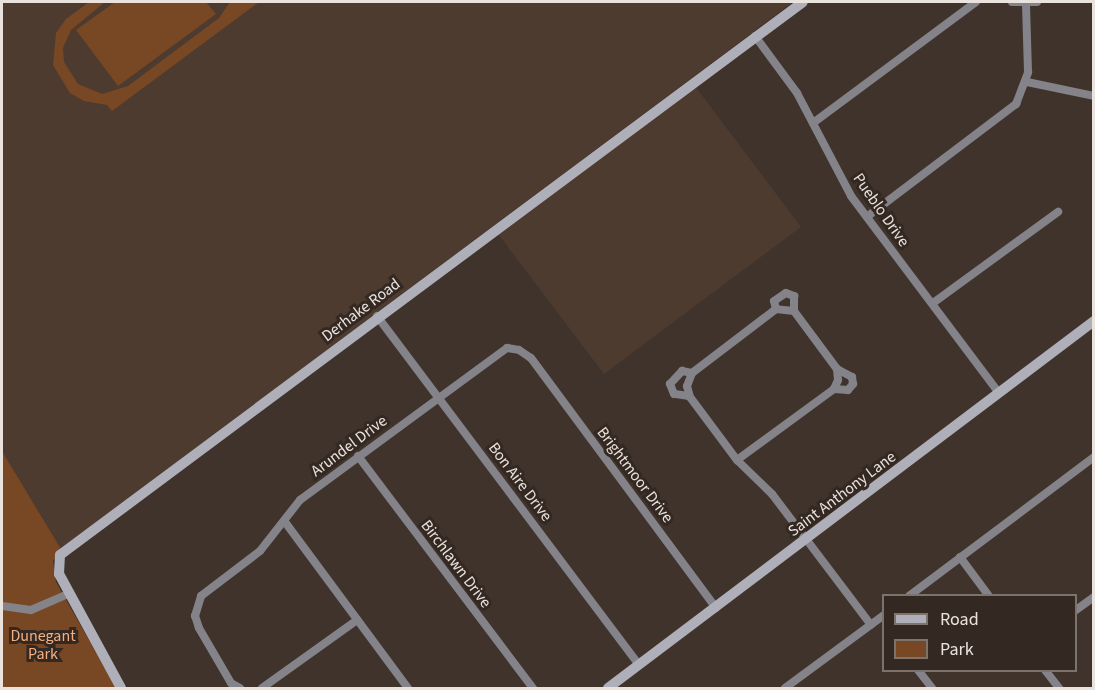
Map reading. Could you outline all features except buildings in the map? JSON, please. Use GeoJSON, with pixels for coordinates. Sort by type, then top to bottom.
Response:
{"type":"FeatureCollection","features":[{"type":"Feature","properties":{"kind":"street","name":"Derhake Road"},"geometry":{"type":"LineString","coordinates":[[122,688],[58,574],[60,555],[377,316],[802,2]]}},
{"type":"Feature","properties":{"kind":"street"},"geometry":{"type":"LineString","coordinates":[[813,123],[976,2]]}},
{"type":"Feature","properties":{"kind":"street"},"geometry":{"type":"LineString","coordinates":[[1012,2],[1037,2]]}},
{"type":"Feature","properties":{"kind":"street"},"geometry":{"type":"LineString","coordinates":[[868,216],[1008,112],[1023,94],[1027,82],[1026,3]]}},
{"type":"Feature","properties":{"kind":"street","name":"Pueblo Drive"},"geometry":{"type":"LineString","coordinates":[[754,36],[797,93],[851,196],[998,392]]}},
{"type":"Feature","properties":{"kind":"street"},"geometry":{"type":"LineString","coordinates":[[1027,82],[1094,96]]}},
{"type":"Feature","properties":{"kind":"street"},"geometry":{"type":"LineString","coordinates":[[933,303],[1058,212]]}},
{"type":"Feature","properties":{"kind":"street"},"geometry":{"type":"LineString","coordinates":[[737,460],[834,389],[848,390],[853,384],[852,377],[837,369],[794,311],[794,296],[786,293],[774,301],[776,309]]}},
{"type":"Feature","properties":{"kind":"street"},"geometry":{"type":"LineString","coordinates":[[794,311],[776,309],[692,373],[687,386],[689,396],[737,460],[772,494],[871,625]]}},
{"type":"Feature","properties":{"kind":"street","name":"Bon Aire Drive"},"geometry":{"type":"LineString","coordinates":[[377,316],[639,665]]}},
{"type":"Feature","properties":{"kind":"street","name":"Saint Anthony Lane"},"geometry":{"type":"LineString","coordinates":[[608,688],[1094,321]]}},
{"type":"Feature","properties":{"kind":"street","name":"Arundel Drive"},"geometry":{"type":"LineString","coordinates":[[240,688],[231,683],[199,627],[196,604],[201,596],[260,551],[300,501],[438,395],[507,348],[519,350],[531,358]]}},
{"type":"Feature","properties":{"kind":"street","name":"Brightmoor Drive"},"geometry":{"type":"LineString","coordinates":[[531,358],[716,608]]}},
{"type":"Feature","properties":{"kind":"street"},"geometry":{"type":"LineString","coordinates":[[834,389],[837,369]]}},
{"type":"Feature","properties":{"kind":"street"},"geometry":{"type":"LineString","coordinates":[[689,396],[674,394],[670,384],[682,371],[692,373]]}},
{"type":"Feature","properties":{"kind":"street","name":"Birchlawn Drive"},"geometry":{"type":"LineString","coordinates":[[358,456],[533,688]]}},
{"type":"Feature","properties":{"kind":"street"},"geometry":{"type":"LineString","coordinates":[[912,594],[1094,457]]}},
{"type":"Feature","properties":{"kind":"street"},"geometry":{"type":"LineString","coordinates":[[285,522],[408,688]]}},
{"type":"Feature","properties":{"kind":"street"},"geometry":{"type":"LineString","coordinates":[[960,557],[988,594]]}},
{"type":"Feature","properties":{"kind":"street"},"geometry":{"type":"LineString","coordinates":[[2,606],[31,610],[68,594]]}},
{"type":"Feature","properties":{"kind":"street"},"geometry":{"type":"LineString","coordinates":[[1077,609],[1094,597]]}},
{"type":"Feature","properties":{"kind":"street"},"geometry":{"type":"LineString","coordinates":[[785,688],[882,619]]}},
{"type":"Feature","properties":{"kind":"street"},"geometry":{"type":"LineString","coordinates":[[262,688],[357,620]]}},
{"type":"Feature","properties":{"kind":"street"},"geometry":{"type":"LineString","coordinates":[[920,672],[932,688]]}},
{"type":"Feature","properties":{"kind":"street"},"geometry":{"type":"LineString","coordinates":[[1047,672],[1059,688]]}},
{"type":"Feature","properties":{"kind":"shaded area"},"geometry":{"type":"Polygon","coordinates":[[[2,2],[793,2],[71,541],[53,561],[61,549],[2,451],[2,2]]]}},
{"type":"Feature","properties":{"kind":"shaded area"},"geometry":{"type":"Polygon","coordinates":[[[695,86],[801,227],[604,374],[498,234],[695,86]]]}},
{"type":"Feature","properties":{"kind":"green space"},"geometry":{"type":"Polygon","coordinates":[[[89,2],[105,2],[71,30],[63,48],[64,62],[78,84],[102,94],[128,86],[219,18],[230,2],[259,2],[112,111],[107,105],[84,101],[70,93],[53,65],[56,33],[66,19],[89,2]]]}},
{"type":"Feature","properties":{"kind":"green space"},"geometry":{"type":"Polygon","coordinates":[[[115,2],[206,2],[216,14],[118,86],[76,30],[115,2]]]}},
{"type":"Feature","properties":{"kind":"green space","name":"Dunegant Park"},"geometry":{"type":"Polygon","coordinates":[[[2,451],[61,549],[53,561],[56,582],[116,688],[2,688],[2,451]]]}}]}
